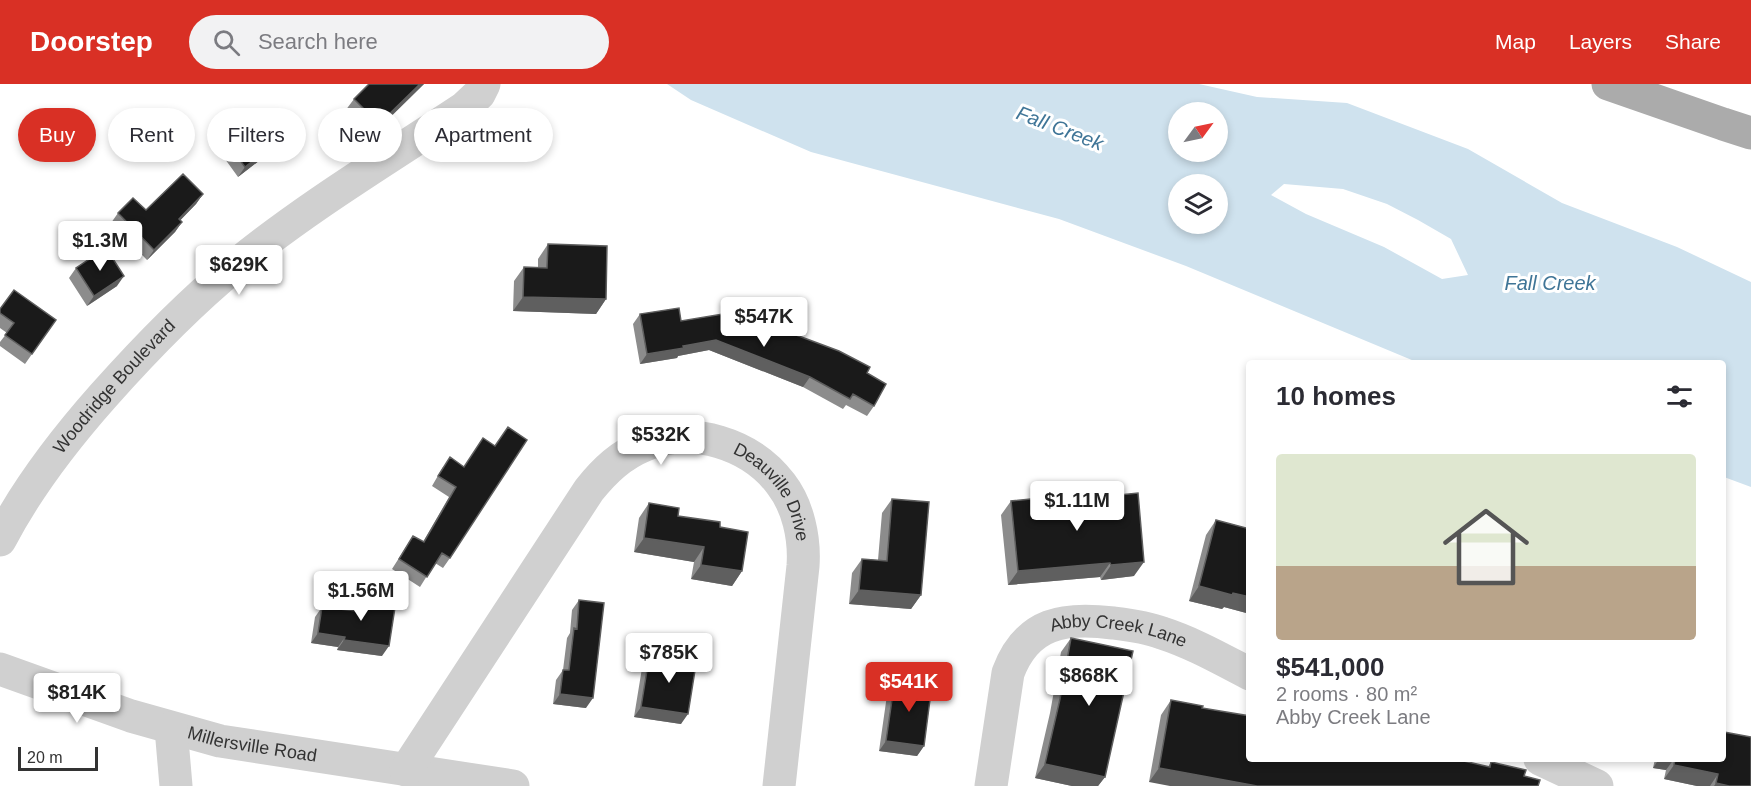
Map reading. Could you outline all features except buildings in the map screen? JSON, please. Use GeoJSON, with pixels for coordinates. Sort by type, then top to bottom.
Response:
{"type":"FeatureCollection","features":[{"type":"Feature","properties":{"kind":"main road"},"geometry":{"type":"LineString","coordinates":[[1608,84],[1751,132]]}},
{"type":"Feature","properties":{"kind":"street","name":"Woodridge Boulevard"},"geometry":{"type":"LineString","coordinates":[[0,540],[39,475],[62,445],[134,361],[182,313],[233,268],[292,222],[464,108],[479,94],[484,84]]}},
{"type":"Feature","properties":{"kind":"street","name":"Deauville Drive"},"geometry":{"type":"LineString","coordinates":[[406,771],[597,480],[614,462],[647,444],[670,438],[695,437],[719,442],[743,451],[772,474],[787,494],[797,517],[803,540],[779,786]]}},
{"type":"Feature","properties":{"kind":"street","name":"Abby Creek Lane"},"geometry":{"type":"LineString","coordinates":[[991,786],[1008,673],[1013,659],[1036,633],[1052,625],[1069,621],[1130,624],[1161,632],[1246,672]]}},
{"type":"Feature","properties":{"kind":"street","name":"Millersville Road"},"geometry":{"type":"LineString","coordinates":[[0,669],[131,716],[220,741],[513,786]]}},
{"type":"Feature","properties":{"kind":"street"},"geometry":{"type":"LineString","coordinates":[[171,728],[176,786]]}},
{"type":"Feature","properties":{"kind":"street"},"geometry":{"type":"LineString","coordinates":[[1546,762],[1597,786]]}},
{"type":"Feature","properties":{"kind":"water","name":"Fall Creek"},"geometry":{"type":"Polygon","coordinates":[[[667,84],[1199,84],[1257,97],[1347,103],[1468,149],[1562,203],[1677,247],[1751,282],[1751,487],[1726,478],[1726,360],[1412,360],[1186,266],[1059,219],[811,152],[691,100],[667,84]],[[1284,184],[1271,195],[1306,214],[1384,247],[1442,279],[1468,275],[1451,239],[1387,204],[1343,189],[1284,184]]]}}]}
